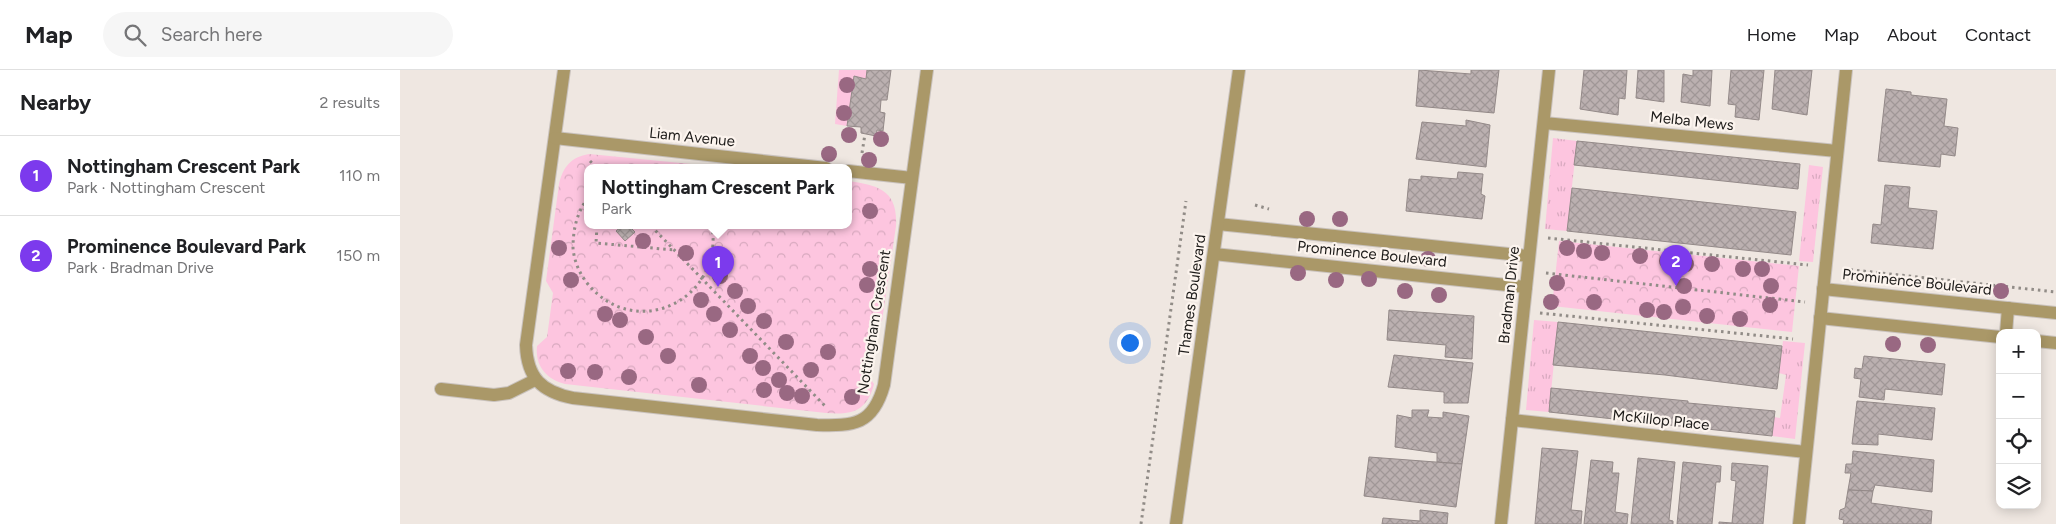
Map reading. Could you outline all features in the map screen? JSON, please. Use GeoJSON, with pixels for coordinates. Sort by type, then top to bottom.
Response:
{"type":"FeatureCollection","features":[{"type":"Feature","properties":{"kind":"street"},"geometry":{"type":"LineString","coordinates":[[441,389],[494,395],[509,393],[535,380],[529,369],[526,345],[564,70]]}},
{"type":"Feature","properties":{"kind":"street","name":"Nottingham Crescent"},"geometry":{"type":"LineString","coordinates":[[535,380],[558,395],[573,398],[817,425],[844,426],[864,419],[872,412],[882,394],[927,70]]}},
{"type":"Feature","properties":{"kind":"street","name":"Thames Boulevard"},"geometry":{"type":"LineString","coordinates":[[1176,524],[1239,70]]}},
{"type":"Feature","properties":{"kind":"street","name":"Bradman Drive"},"geometry":{"type":"LineString","coordinates":[[1501,524],[1549,70]]}},
{"type":"Feature","properties":{"kind":"street"},"geometry":{"type":"LineString","coordinates":[[1799,524],[1846,70]]}},
{"type":"Feature","properties":{"kind":"street","name":"Melba Mews"},"geometry":{"type":"LineString","coordinates":[[1544,123],[1837,151]]}},
{"type":"Feature","properties":{"kind":"street","name":"Liam Avenue"},"geometry":{"type":"LineString","coordinates":[[555,138],[790,164]]}},
{"type":"Feature","properties":{"kind":"street"},"geometry":{"type":"LineString","coordinates":[[852,171],[912,178]]}},
{"type":"Feature","properties":{"kind":"street","name":"Prominence Boulevard"},"geometry":{"type":"LineString","coordinates":[[1218,224],[1529,256]]}},
{"type":"Feature","properties":{"kind":"street","name":"Prominence Boulevard"},"geometry":{"type":"LineString","coordinates":[[1214,254],[1526,287]]}},
{"type":"Feature","properties":{"kind":"street","name":"Prominence Boulevard"},"geometry":{"type":"LineString","coordinates":[[1823,289],[2056,313]]}},
{"type":"Feature","properties":{"kind":"street","name":"Prominence Boulevard"},"geometry":{"type":"LineString","coordinates":[[2006,329],[2008,308]]}},
{"type":"Feature","properties":{"kind":"street"},"geometry":{"type":"LineString","coordinates":[[1820,318],[1996,337]]}},
{"type":"Feature","properties":{"kind":"street"},"geometry":{"type":"LineString","coordinates":[[2041,342],[2056,344]]}},
{"type":"Feature","properties":{"kind":"street","name":"McKillop Place"},"geometry":{"type":"LineString","coordinates":[[1512,420],[1806,452]]}},
{"type":"Feature","properties":{"kind":"path"},"geometry":{"type":"LineString","coordinates":[[862,154],[864,134]]}},
{"type":"Feature","properties":{"kind":"path"},"geometry":{"type":"LineString","coordinates":[[1142,524],[1186,201]]}},
{"type":"Feature","properties":{"kind":"path"},"geometry":{"type":"LineString","coordinates":[[584,204],[575,225],[574,252],[578,266],[584,279],[603,299],[629,310],[657,310],[683,299],[702,279],[709,266],[713,252],[712,229]]}},
{"type":"Feature","properties":{"kind":"path"},"geometry":{"type":"LineString","coordinates":[[1255,205],[1276,210]]}},
{"type":"Feature","properties":{"kind":"path"},"geometry":{"type":"LineString","coordinates":[[597,229],[596,243],[675,250]]}},
{"type":"Feature","properties":{"kind":"path"},"geometry":{"type":"LineString","coordinates":[[654,229],[844,426]]}},
{"type":"Feature","properties":{"kind":"path"},"geometry":{"type":"LineString","coordinates":[[1532,236],[2056,292]]}},
{"type":"Feature","properties":{"kind":"path"},"geometry":{"type":"LineString","coordinates":[[1528,271],[1822,304]]}},
{"type":"Feature","properties":{"kind":"path"},"geometry":{"type":"LineString","coordinates":[[1523,311],[1793,339]]}},
{"type":"Feature","properties":{"kind":"green space"},"geometry":{"type":"Polygon","coordinates":[[[839,70],[867,70],[866,79],[854,77],[847,126],[835,124],[839,70]]]}},
{"type":"Feature","properties":{"kind":"green space"},"geometry":{"type":"Polygon","coordinates":[[[1553,138],[1577,141],[1567,231],[1545,229],[1553,138]]]}},
{"type":"Feature","properties":{"kind":"green space"},"geometry":{"type":"Polygon","coordinates":[[[583,155],[691,164],[584,164],[584,229],[852,229],[852,182],[884,191],[894,204],[896,226],[882,321],[872,329],[866,373],[874,384],[867,401],[857,410],[843,413],[826,413],[565,384],[547,375],[538,360],[537,346],[547,337],[553,293],[546,281],[559,184],[569,164],[583,155]]]}},
{"type":"Feature","properties":{"kind":"green space"},"geometry":{"type":"Polygon","coordinates":[[[1809,165],[1823,167],[1813,262],[1799,261],[1809,165]]]}},
{"type":"Feature","properties":{"kind":"green space"},"geometry":{"type":"Polygon","coordinates":[[[662,229],[695,229],[677,245],[662,229]]]}},
{"type":"Feature","properties":{"kind":"green space"},"geometry":{"type":"Polygon","coordinates":[[[1559,241],[1799,266],[1792,332],[1552,306],[1559,241]]]}},
{"type":"Feature","properties":{"kind":"green space"},"geometry":{"type":"Polygon","coordinates":[[[1534,320],[1558,322],[1549,412],[1526,410],[1534,320]]]}},
{"type":"Feature","properties":{"kind":"green space"},"geometry":{"type":"Polygon","coordinates":[[[1783,341],[1805,343],[1795,439],[1772,436],[1774,417],[1780,418],[1786,375],[1779,373],[1783,341]]]}},
{"type":"Feature","properties":{"kind":"building"},"geometry":{"type":"Polygon","coordinates":[[[867,70],[891,70],[887,100],[881,100],[880,112],[885,113],[883,131],[877,130],[876,136],[861,133],[861,127],[847,126],[854,76],[866,79],[867,70]]]}},
{"type":"Feature","properties":{"kind":"building"},"geometry":{"type":"Polygon","coordinates":[[[1419,70],[1471,74],[1471,70],[1499,70],[1494,113],[1416,106],[1419,70]]]}},
{"type":"Feature","properties":{"kind":"building"},"geometry":{"type":"Polygon","coordinates":[[[1584,70],[1627,70],[1625,99],[1619,98],[1618,115],[1580,109],[1584,70]]]}},
{"type":"Feature","properties":{"kind":"building"},"geometry":{"type":"Polygon","coordinates":[[[1638,70],[1664,70],[1664,102],[1636,98],[1638,70]]]}},
{"type":"Feature","properties":{"kind":"building"},"geometry":{"type":"Polygon","coordinates":[[[1693,70],[1712,70],[1710,106],[1681,102],[1683,74],[1693,76],[1693,70]]]}},
{"type":"Feature","properties":{"kind":"building"},"geometry":{"type":"Polygon","coordinates":[[[1731,70],[1764,70],[1759,120],[1735,117],[1736,105],[1728,104],[1731,70]]]}},
{"type":"Feature","properties":{"kind":"building"},"geometry":{"type":"Polygon","coordinates":[[[1775,70],[1812,70],[1807,115],[1772,109],[1775,70]]]}},
{"type":"Feature","properties":{"kind":"building"},"geometry":{"type":"Polygon","coordinates":[[[1886,89],[1911,92],[1911,95],[1947,99],[1944,126],[1958,128],[1955,156],[1941,154],[1940,167],[1878,161],[1886,89]]]}},
{"type":"Feature","properties":{"kind":"building"},"geometry":{"type":"Polygon","coordinates":[[[1466,120],[1490,125],[1486,167],[1416,159],[1422,122],[1466,126],[1466,120]]]}},
{"type":"Feature","properties":{"kind":"building"},"geometry":{"type":"Polygon","coordinates":[[[1577,141],[1800,164],[1798,189],[1574,165],[1577,141]]]}},
{"type":"Feature","properties":{"kind":"building"},"geometry":{"type":"Polygon","coordinates":[[[1458,172],[1483,174],[1481,194],[1485,196],[1482,219],[1406,211],[1409,179],[1421,180],[1421,176],[1457,179],[1458,172]]]}},
{"type":"Feature","properties":{"kind":"building"},"geometry":{"type":"Polygon","coordinates":[[[1885,185],[1910,187],[1908,208],[1937,211],[1933,249],[1871,243],[1873,224],[1881,225],[1885,185]]]}},
{"type":"Feature","properties":{"kind":"building"},"geometry":{"type":"Polygon","coordinates":[[[1572,188],[1796,212],[1791,255],[1567,231],[1572,188]]]}},
{"type":"Feature","properties":{"kind":"building"},"geometry":{"type":"Polygon","coordinates":[[[618,229],[632,229],[635,232],[625,241],[616,231],[618,229]]]}},
{"type":"Feature","properties":{"kind":"building"},"geometry":{"type":"Polygon","coordinates":[[[1389,310],[1474,316],[1472,359],[1445,357],[1446,345],[1387,340],[1389,310]]]}},
{"type":"Feature","properties":{"kind":"building"},"geometry":{"type":"Polygon","coordinates":[[[1558,322],[1782,346],[1777,389],[1665,375],[1553,365],[1558,322]]]}},
{"type":"Feature","properties":{"kind":"building"},"geometry":{"type":"Polygon","coordinates":[[[1394,355],[1473,363],[1468,403],[1444,403],[1444,392],[1388,387],[1394,355]]]}},
{"type":"Feature","properties":{"kind":"building"},"geometry":{"type":"Polygon","coordinates":[[[1864,356],[1945,364],[1942,395],[1885,389],[1884,400],[1859,397],[1861,379],[1854,378],[1855,368],[1862,369],[1864,356]]]}},
{"type":"Feature","properties":{"kind":"building"},"geometry":{"type":"Polygon","coordinates":[[[1551,388],[1775,411],[1772,436],[1549,412],[1551,388]]]}},
{"type":"Feature","properties":{"kind":"building"},"geometry":{"type":"Polygon","coordinates":[[[1857,401],[1935,408],[1932,440],[1878,434],[1878,445],[1852,444],[1857,401]]]}},
{"type":"Feature","properties":{"kind":"building"},"geometry":{"type":"Polygon","coordinates":[[[1412,410],[1429,410],[1427,417],[1443,418],[1443,412],[1469,416],[1462,464],[1437,462],[1437,453],[1395,447],[1397,415],[1412,418],[1412,410]]]}},
{"type":"Feature","properties":{"kind":"building"},"geometry":{"type":"Polygon","coordinates":[[[1542,448],[1578,451],[1571,510],[1582,511],[1581,524],[1535,524],[1542,448]]]}},
{"type":"Feature","properties":{"kind":"building"},"geometry":{"type":"Polygon","coordinates":[[[1853,451],[1934,460],[1932,492],[1875,485],[1873,491],[1848,490],[1851,473],[1845,473],[1846,464],[1852,464],[1853,451]]]}},
{"type":"Feature","properties":{"kind":"building"},"geometry":{"type":"Polygon","coordinates":[[[1369,457],[1462,464],[1456,507],[1364,496],[1369,457]]]}},
{"type":"Feature","properties":{"kind":"building"},"geometry":{"type":"Polygon","coordinates":[[[1638,458],[1675,462],[1669,520],[1673,521],[1673,524],[1631,524],[1638,458]]]}},
{"type":"Feature","properties":{"kind":"building"},"geometry":{"type":"Polygon","coordinates":[[[1591,460],[1613,462],[1612,473],[1619,473],[1615,512],[1628,514],[1627,524],[1584,524],[1591,460]]]}},
{"type":"Feature","properties":{"kind":"building"},"geometry":{"type":"Polygon","coordinates":[[[1683,462],[1721,466],[1720,482],[1716,482],[1712,524],[1677,524],[1683,462]]]}},
{"type":"Feature","properties":{"kind":"building"},"geometry":{"type":"Polygon","coordinates":[[[1732,463],[1768,466],[1763,524],[1719,524],[1719,522],[1732,523],[1736,481],[1731,480],[1732,463]]]}},
{"type":"Feature","properties":{"kind":"building"},"geometry":{"type":"Polygon","coordinates":[[[1848,490],[1873,491],[1871,503],[1932,511],[1931,524],[1843,524],[1844,520],[1839,519],[1840,510],[1845,508],[1848,490]]]}},
{"type":"Feature","properties":{"kind":"building"},"geometry":{"type":"Polygon","coordinates":[[[1420,510],[1448,513],[1447,524],[1382,524],[1383,518],[1420,521],[1420,510]]]}},
{"type":"Feature","properties":{"kind":"place","name":"Prominence Boulevard Park"},"geometry":{"type":"Point","coordinates":[1676,286]}},
{"type":"Feature","properties":{"kind":"place","name":"Nottingham Crescent Park"},"geometry":{"type":"Point","coordinates":[718,287]}}]}
